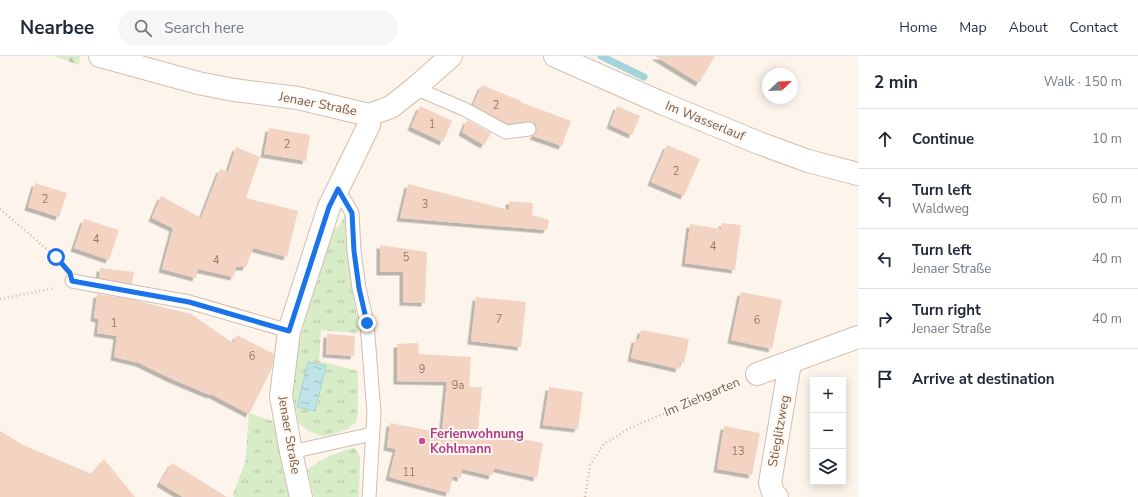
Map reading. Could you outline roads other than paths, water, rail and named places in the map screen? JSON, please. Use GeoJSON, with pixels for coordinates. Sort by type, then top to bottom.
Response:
{"type":"FeatureCollection","features":[{"type":"Feature","properties":{"kind":"street","name":"Jenaer Straße"},"geometry":{"type":"LineString","coordinates":[[100,56],[198,83],[234,90],[298,98],[369,115],[369,125],[329,207],[289,331],[281,396],[290,452],[301,497]]}},
{"type":"Feature","properties":{"kind":"street"},"geometry":{"type":"LineString","coordinates":[[369,115],[390,107],[415,88],[452,56]]}},
{"type":"Feature","properties":{"kind":"street","name":"Im Wasserlauf"},"geometry":{"type":"LineString","coordinates":[[555,56],[664,104],[759,143],[808,161],[858,174]]}},
{"type":"Feature","properties":{"kind":"street","name":"Im Ziehgarten"},"geometry":{"type":"LineString","coordinates":[[757,374],[858,337]]}},
{"type":"Feature","properties":{"kind":"street","name":"Stieglitzweg"},"geometry":{"type":"LineString","coordinates":[[777,497],[774,496],[770,482],[790,363]]}},
{"type":"Feature","properties":{"kind":"lane"},"geometry":{"type":"LineString","coordinates":[[415,88],[464,109],[506,132],[529,129]]}},
{"type":"Feature","properties":{"kind":"lane"},"geometry":{"type":"LineString","coordinates":[[338,189],[352,213],[354,251],[359,288],[367,323],[374,413],[369,497]]}},
{"type":"Feature","properties":{"kind":"lane"},"geometry":{"type":"LineString","coordinates":[[72,281],[189,302],[289,331]]}},
{"type":"Feature","properties":{"kind":"lane"},"geometry":{"type":"LineString","coordinates":[[290,452],[372,434]]}},
{"type":"Feature","properties":{"kind":"water"},"geometry":{"type":"Polygon","coordinates":[[[308,362],[326,366],[315,411],[297,407],[308,362]]]}},
{"type":"Feature","properties":{"kind":"waterway"},"geometry":{"type":"LineString","coordinates":[[601,56],[644,77]]}},
{"type":"Feature","properties":{"kind":"place","name":"Ferienwohnung Kohlmann"},"geometry":{"type":"Point","coordinates":[422,441]}}]}
